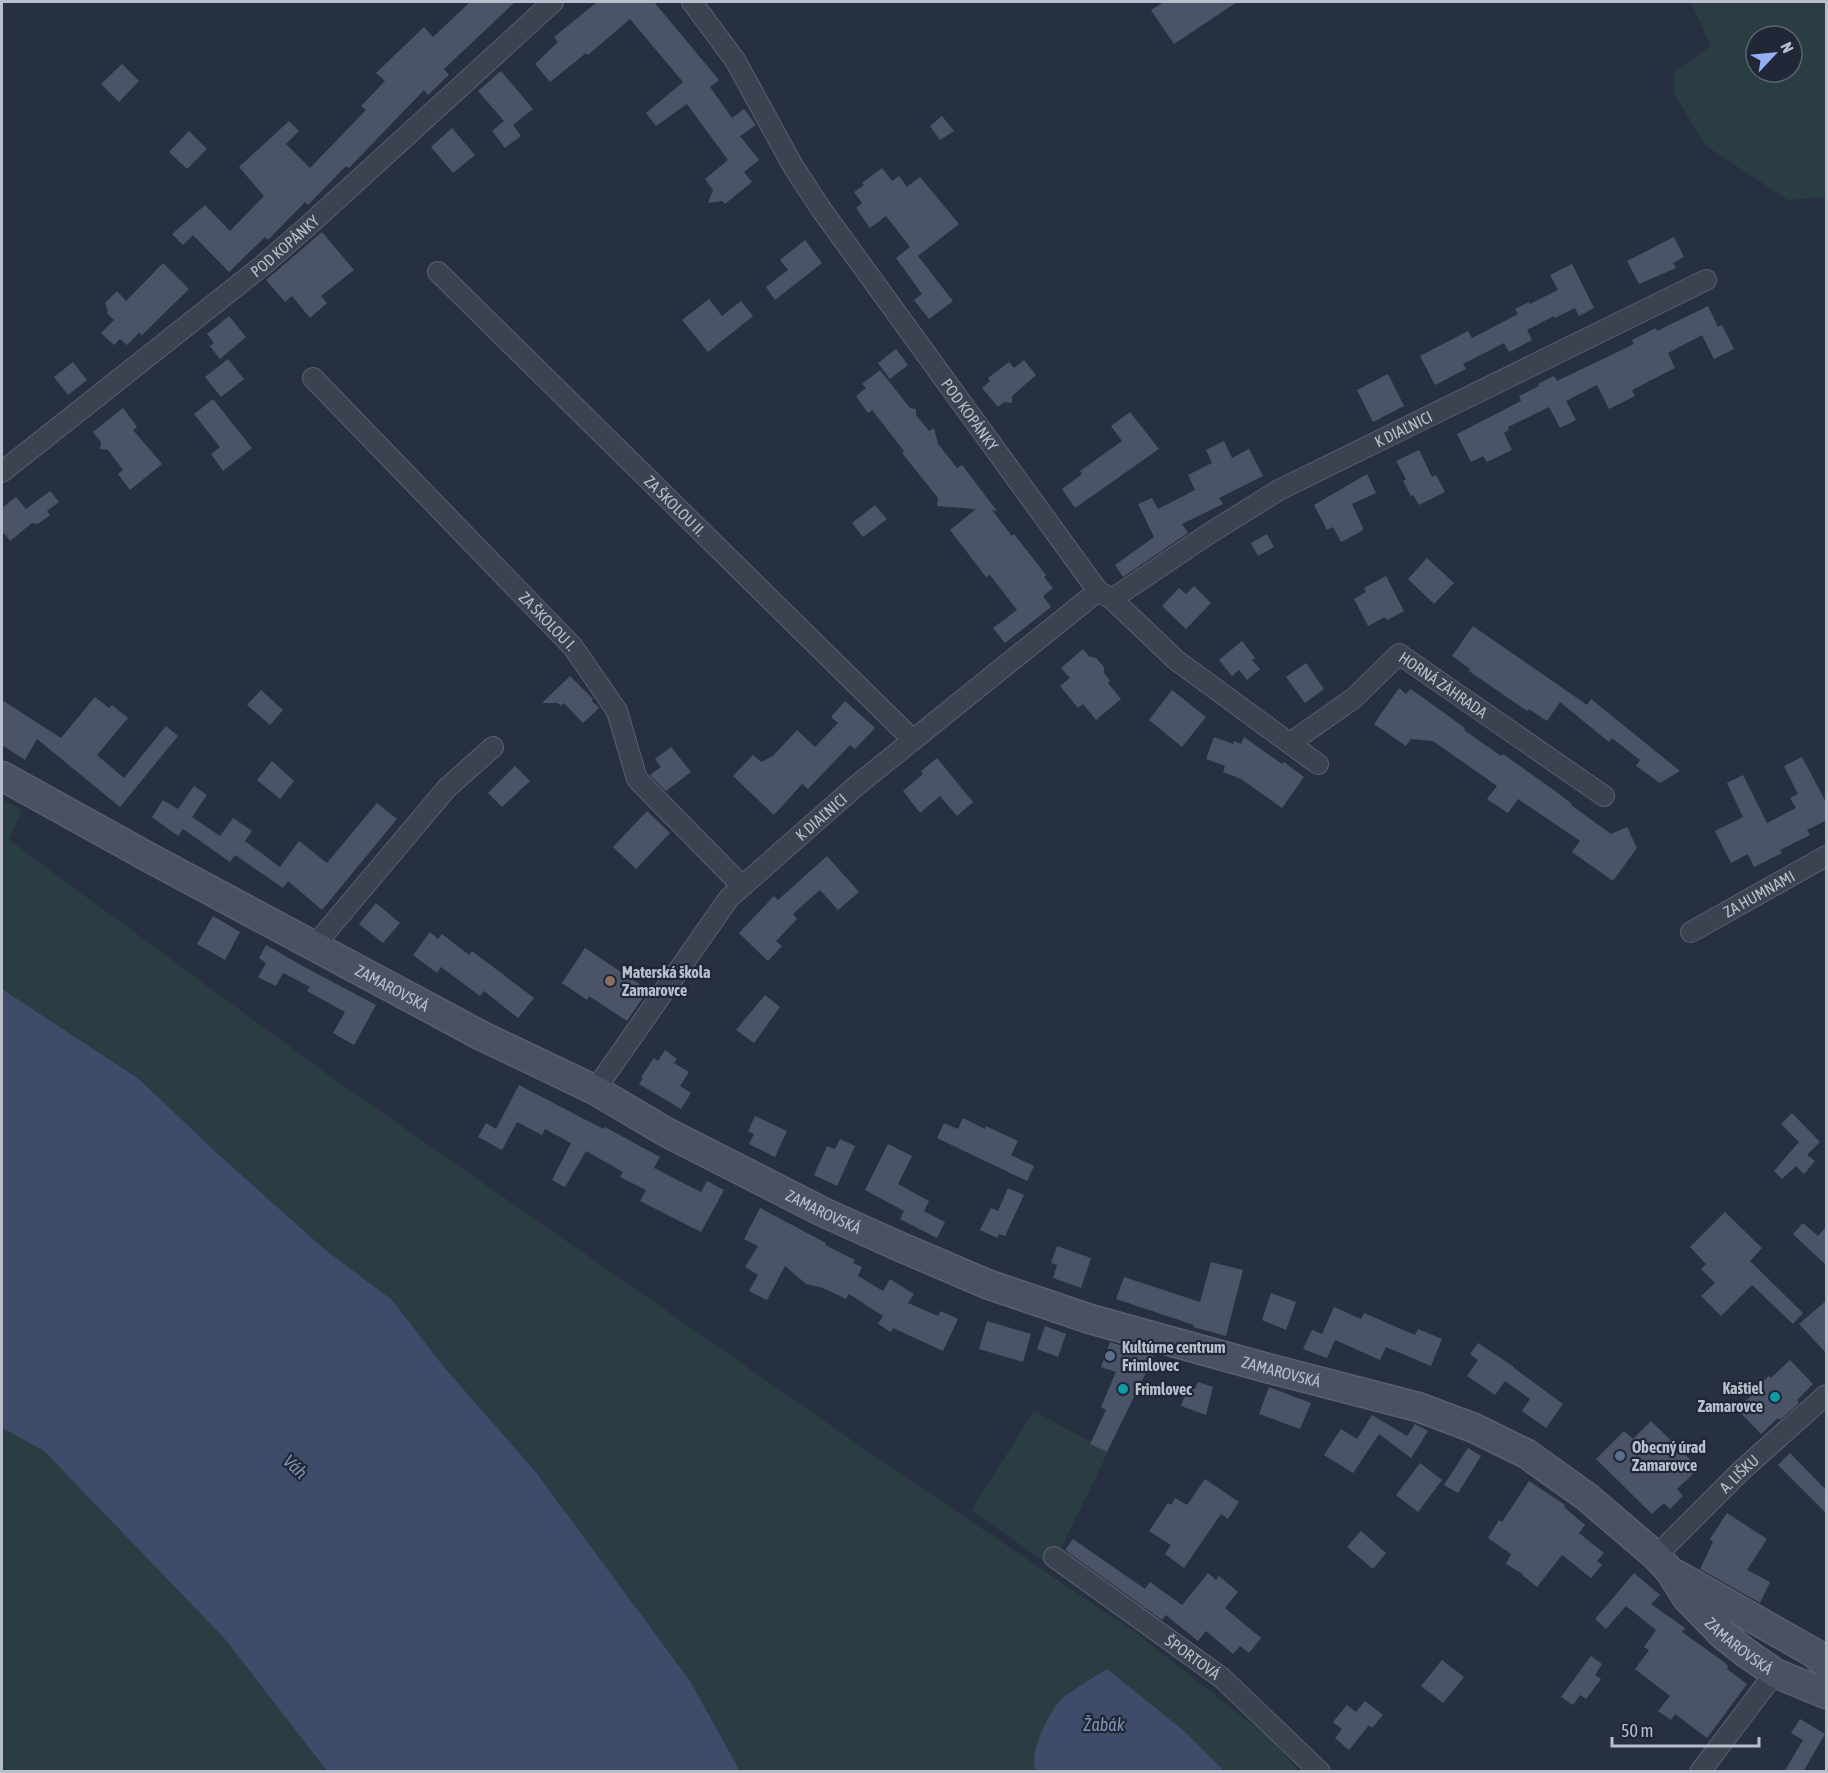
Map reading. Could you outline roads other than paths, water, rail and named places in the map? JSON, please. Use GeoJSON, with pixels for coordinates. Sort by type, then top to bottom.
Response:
{"type":"FeatureCollection","features":[{"type":"Feature","properties":{"kind":"main road","name":"ZAMAROVSKÁ"},"geometry":{"type":"LineString","coordinates":[[2,776],[482,1036],[595,1090],[666,1132],[823,1212],[987,1284],[1090,1319],[1418,1407],[1474,1428],[1527,1454],[1587,1497],[1663,1563],[1814,1653],[1827,1664]]}},
{"type":"Feature","properties":{"kind":"main road","name":"ZAMAROVSKÁ"},"geometry":{"type":"LineString","coordinates":[[1663,1563],[1687,1598],[1722,1634],[1775,1673],[1827,1694]]}},
{"type":"Feature","properties":{"kind":"street","name":"POD KOPÁNKY"},"geometry":{"type":"LineString","coordinates":[[2,472],[262,266],[553,2]]}},
{"type":"Feature","properties":{"kind":"street","name":"POD KOPÁNKY"},"geometry":{"type":"LineString","coordinates":[[692,2],[735,60],[793,166],[822,209],[1105,595],[1176,660],[1318,764]]}},
{"type":"Feature","properties":{"kind":"street","name":"ZA ŠKOLOU II."},"geometry":{"type":"LineString","coordinates":[[438,272],[913,740]]}},
{"type":"Feature","properties":{"kind":"street","name":"K DIAĽNICI"},"geometry":{"type":"LineString","coordinates":[[595,1090],[729,898],[856,786],[913,740],[1105,595],[1280,490],[1706,280]]}},
{"type":"Feature","properties":{"kind":"street","name":"ZA ŠKOLOU I."},"geometry":{"type":"LineString","coordinates":[[313,378],[573,647],[617,711],[637,779],[742,886]]}},
{"type":"Feature","properties":{"kind":"street","name":"HORNÁ ZÁHRADA"},"geometry":{"type":"LineString","coordinates":[[1290,743],[1354,698],[1399,654],[1604,796]]}},
{"type":"Feature","properties":{"kind":"street"},"geometry":{"type":"LineString","coordinates":[[314,946],[447,788],[493,747]]}},
{"type":"Feature","properties":{"kind":"street","name":"ZA HUMNAMI"},"geometry":{"type":"LineString","coordinates":[[1691,932],[1827,856]]}},
{"type":"Feature","properties":{"kind":"street","name":"A. LIŠKU"},"geometry":{"type":"LineString","coordinates":[[1663,1563],[1734,1478],[1827,1395]]}},
{"type":"Feature","properties":{"kind":"street","name":"ŠPORTOVÁ"},"geometry":{"type":"LineString","coordinates":[[1054,1557],[1222,1678],[1320,1772]]}},
{"type":"Feature","properties":{"kind":"street"},"geometry":{"type":"LineString","coordinates":[[1700,1772],[1775,1673]]}},
{"type":"Feature","properties":{"kind":"water","name":"Váh"},"geometry":{"type":"Polygon","coordinates":[[[2,989],[139,1079],[323,1248],[392,1300],[444,1367],[535,1471],[690,1681],[740,1771],[327,1771],[225,1639],[44,1451],[2,1428],[2,989]]]}},
{"type":"Feature","properties":{"kind":"water","name":"Žabák"},"geometry":{"type":"Polygon","coordinates":[[[1107,1669],[1184,1731],[1224,1771],[1036,1771],[1034,1764],[1037,1746],[1044,1727],[1058,1703],[1107,1669]]]}},
{"type":"Feature","properties":{"kind":"place","name":"Materská škola Zamarovce"},"geometry":{"type":"Point","coordinates":[610,981]}},
{"type":"Feature","properties":{"kind":"place","name":"Kultúrne centrum Frimlovec"},"geometry":{"type":"Point","coordinates":[1110,1356]}},
{"type":"Feature","properties":{"kind":"place","name":"Frimlovec"},"geometry":{"type":"Point","coordinates":[1123,1389]}},
{"type":"Feature","properties":{"kind":"place","name":"Kaštiel Zamarovce"},"geometry":{"type":"Point","coordinates":[1775,1397]}},
{"type":"Feature","properties":{"kind":"place","name":"Obecný úrad Zamarovce"},"geometry":{"type":"Point","coordinates":[1620,1456]}}]}
